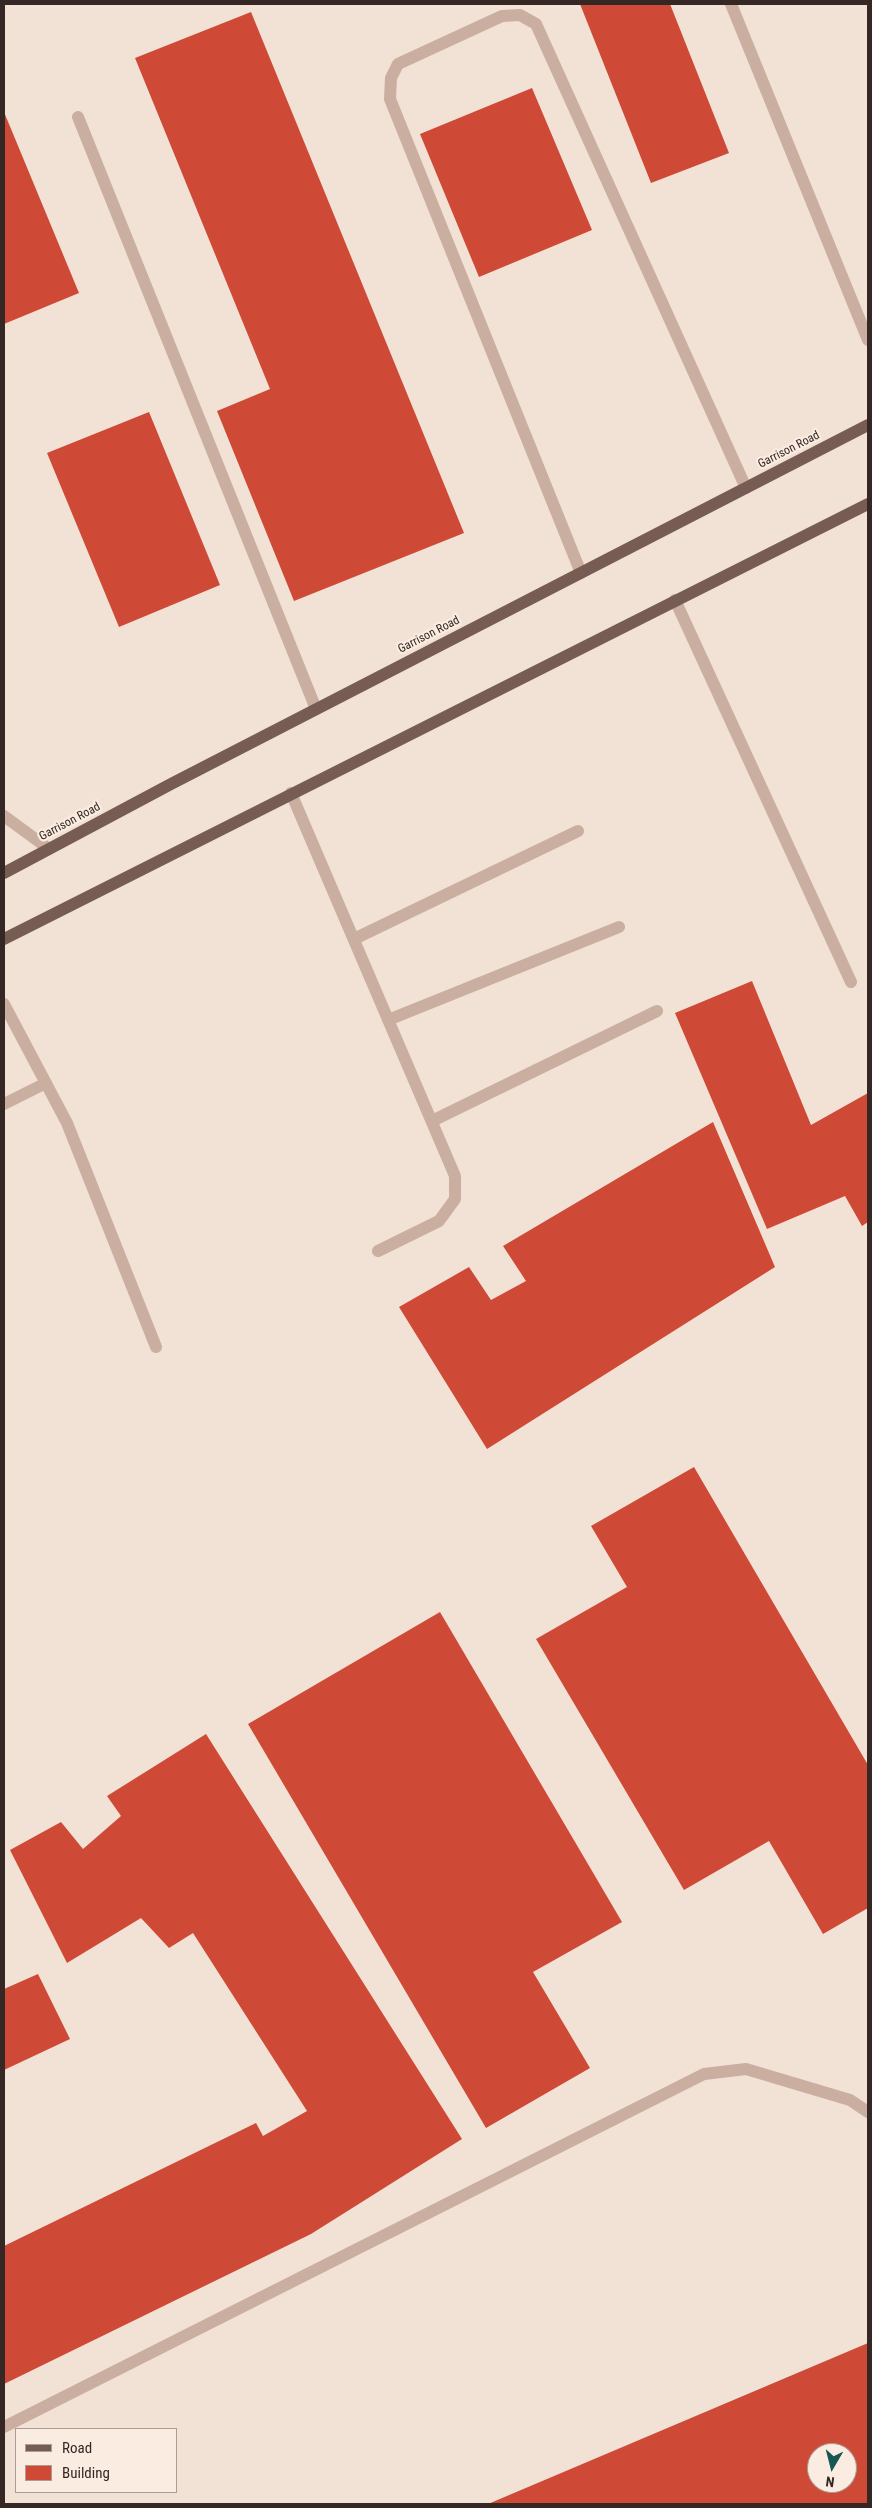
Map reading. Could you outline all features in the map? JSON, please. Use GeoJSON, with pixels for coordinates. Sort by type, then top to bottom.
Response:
{"type":"FeatureCollection","features":[{"type":"Feature","properties":{"kind":"main road","name":"Garrison Road"},"geometry":{"type":"LineString","coordinates":[[4,873],[316,709],[868,425]]}},
{"type":"Feature","properties":{"kind":"main road"},"geometry":{"type":"LineString","coordinates":[[4,939],[868,504]]}},
{"type":"Feature","properties":{"kind":"street"},"geometry":{"type":"LineString","coordinates":[[731,4],[868,340]]}},
{"type":"Feature","properties":{"kind":"street"},"geometry":{"type":"LineString","coordinates":[[581,573],[390,99],[390,78],[398,64],[502,16],[520,15],[536,24],[746,488]]}},
{"type":"Feature","properties":{"kind":"street"},"geometry":{"type":"LineString","coordinates":[[78,117],[316,709]]}},
{"type":"Feature","properties":{"kind":"street"},"geometry":{"type":"LineString","coordinates":[[675,600],[851,982]]}},
{"type":"Feature","properties":{"kind":"street"},"geometry":{"type":"LineString","coordinates":[[291,793],[455,1176],[455,1199],[439,1221],[378,1250]]}},
{"type":"Feature","properties":{"kind":"street"},"geometry":{"type":"LineString","coordinates":[[4,816],[49,849]]}},
{"type":"Feature","properties":{"kind":"street"},"geometry":{"type":"LineString","coordinates":[[354,939],[578,831]]}},
{"type":"Feature","properties":{"kind":"street"},"geometry":{"type":"LineString","coordinates":[[388,1020],[619,927]]}},
{"type":"Feature","properties":{"kind":"street"},"geometry":{"type":"LineString","coordinates":[[4,1004],[67,1123],[156,1347]]}},
{"type":"Feature","properties":{"kind":"street"},"geometry":{"type":"LineString","coordinates":[[432,1121],[657,1011]]}},
{"type":"Feature","properties":{"kind":"street"},"geometry":{"type":"LineString","coordinates":[[4,1104],[46,1083]]}},
{"type":"Feature","properties":{"kind":"street"},"geometry":{"type":"LineString","coordinates":[[4,2428],[704,2074],[746,2069],[850,2100],[868,2112]]}},
{"type":"Feature","properties":{"kind":"building"},"geometry":{"type":"Polygon","coordinates":[[[580,4],[670,4],[729,153],[651,183],[580,4]]]}},
{"type":"Feature","properties":{"kind":"building"},"geometry":{"type":"Polygon","coordinates":[[[251,12],[464,533],[294,601],[217,411],[270,389],[135,58],[251,12]]]}},
{"type":"Feature","properties":{"kind":"building"},"geometry":{"type":"Polygon","coordinates":[[[532,88],[592,230],[479,277],[420,134],[532,88]]]}},
{"type":"Feature","properties":{"kind":"building"},"geometry":{"type":"Polygon","coordinates":[[[4,112],[79,293],[4,324],[4,112]]]}},
{"type":"Feature","properties":{"kind":"building"},"geometry":{"type":"Polygon","coordinates":[[[149,412],[220,585],[119,627],[47,453],[149,412]]]}},
{"type":"Feature","properties":{"kind":"building"},"geometry":{"type":"Polygon","coordinates":[[[752,981],[811,1125],[868,1093],[868,1222],[862,1226],[845,1196],[767,1229],[675,1013],[752,981]]]}},
{"type":"Feature","properties":{"kind":"building"},"geometry":{"type":"Polygon","coordinates":[[[713,1122],[775,1267],[487,1449],[399,1307],[469,1267],[491,1300],[526,1281],[503,1246],[713,1122]]]}},
{"type":"Feature","properties":{"kind":"building"},"geometry":{"type":"Polygon","coordinates":[[[694,1467],[868,1765],[868,1908],[823,1934],[769,1841],[684,1890],[536,1639],[627,1587],[591,1526],[694,1467]]]}},
{"type":"Feature","properties":{"kind":"building"},"geometry":{"type":"Polygon","coordinates":[[[440,1612],[622,1922],[533,1972],[590,2068],[486,2128],[248,1724],[440,1612]]]}},
{"type":"Feature","properties":{"kind":"building"},"geometry":{"type":"Polygon","coordinates":[[[206,1734],[462,2139],[311,2234],[4,2384],[4,2246],[256,2123],[263,2136],[307,2111],[193,1933],[169,1948],[141,1918],[67,1963],[10,1850],[61,1822],[83,1849],[121,1816],[107,1796],[206,1734]]]}},
{"type":"Feature","properties":{"kind":"building"},"geometry":{"type":"Polygon","coordinates":[[[38,1974],[70,2039],[4,2070],[4,1989],[38,1974]]]}},
{"type":"Feature","properties":{"kind":"building"},"geometry":{"type":"Polygon","coordinates":[[[868,2343],[868,2504],[488,2504],[868,2343]]]}}]}
